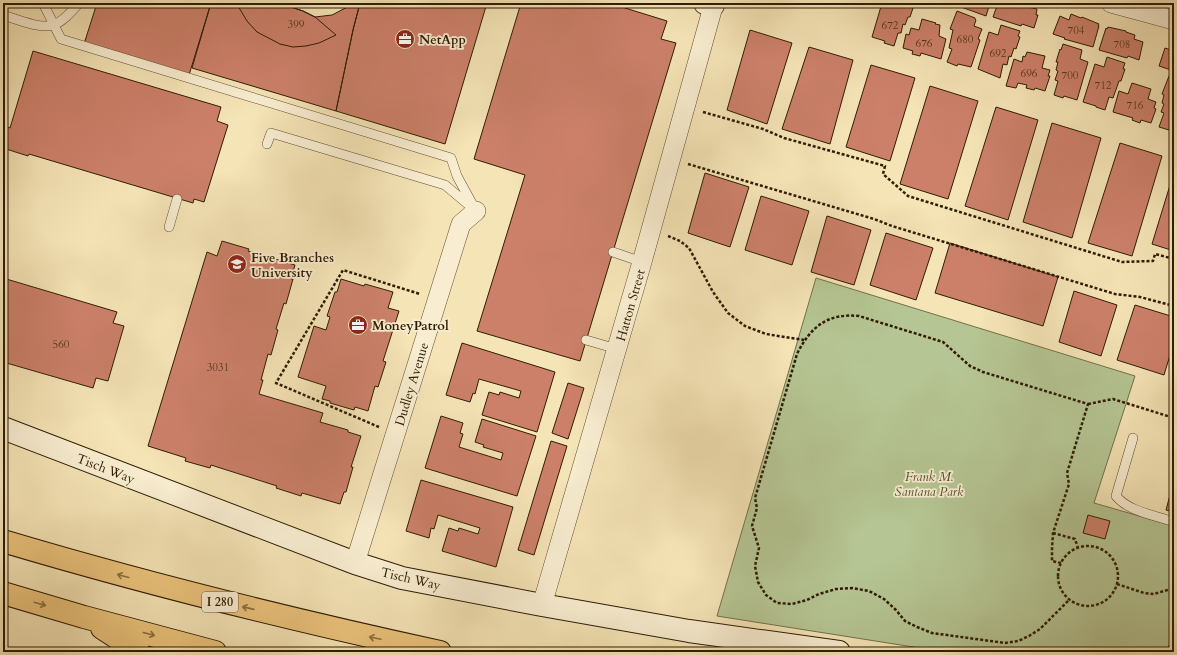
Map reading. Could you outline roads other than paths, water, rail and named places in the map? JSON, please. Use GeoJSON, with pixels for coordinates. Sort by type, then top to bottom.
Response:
{"type":"FeatureCollection","features":[{"type":"Feature","properties":{"kind":"highway","name":"I 280"},"geometry":{"type":"LineString","coordinates":[[3,541],[98,569],[217,601],[337,630],[440,652]]}},
{"type":"Feature","properties":{"kind":"highway"},"geometry":{"type":"LineString","coordinates":[[3,593],[84,617],[215,652]]}},
{"type":"Feature","properties":{"kind":"highway"},"geometry":{"type":"LineString","coordinates":[[84,617],[139,652]]}},
{"type":"Feature","properties":{"kind":"main road","name":"Tisch Way"},"geometry":{"type":"LineString","coordinates":[[3,428],[355,564],[402,578],[542,605],[689,630],[839,652]]}},
{"type":"Feature","properties":{"kind":"street"},"geometry":{"type":"LineString","coordinates":[[1111,3],[1174,20]]}},
{"type":"Feature","properties":{"kind":"street","name":"Hatton Street"},"geometry":{"type":"LineString","coordinates":[[542,605],[642,262],[711,4]]}},
{"type":"Feature","properties":{"kind":"street","name":"Dudley Avenue"},"geometry":{"type":"LineString","coordinates":[[355,564],[461,224],[476,211]]}},
{"type":"Feature","properties":{"kind":"lane"},"geometry":{"type":"LineString","coordinates":[[43,3],[61,39],[451,158],[457,176],[476,211]]}},
{"type":"Feature","properties":{"kind":"lane"},"geometry":{"type":"LineString","coordinates":[[3,16],[38,25],[53,25],[64,19],[79,3]]}},
{"type":"Feature","properties":{"kind":"lane"},"geometry":{"type":"LineString","coordinates":[[267,144],[271,133],[444,185],[476,211]]}},
{"type":"Feature","properties":{"kind":"lane"},"geometry":{"type":"LineString","coordinates":[[169,227],[177,198]]}},
{"type":"Feature","properties":{"kind":"lane"},"geometry":{"type":"LineString","coordinates":[[613,252],[642,262]]}},
{"type":"Feature","properties":{"kind":"lane"},"geometry":{"type":"LineString","coordinates":[[586,340],[616,350]]}},
{"type":"Feature","properties":{"kind":"lane"},"geometry":{"type":"LineString","coordinates":[[1133,438],[1116,496],[1121,502],[1128,506],[1174,522]]}},
{"type":"Feature","properties":{"kind":"place","name":"NetApp"},"geometry":{"type":"Point","coordinates":[405,39]}},
{"type":"Feature","properties":{"kind":"place","name":"Five Branches University"},"geometry":{"type":"Point","coordinates":[237,264]}},
{"type":"Feature","properties":{"kind":"place","name":"MoneyPatrol"},"geometry":{"type":"Point","coordinates":[358,325]}},
{"type":"Feature","properties":{"kind":"park label","name":"Frank M. Santana Park"},"geometry":{"type":"Point","coordinates":[929,484]}}]}
